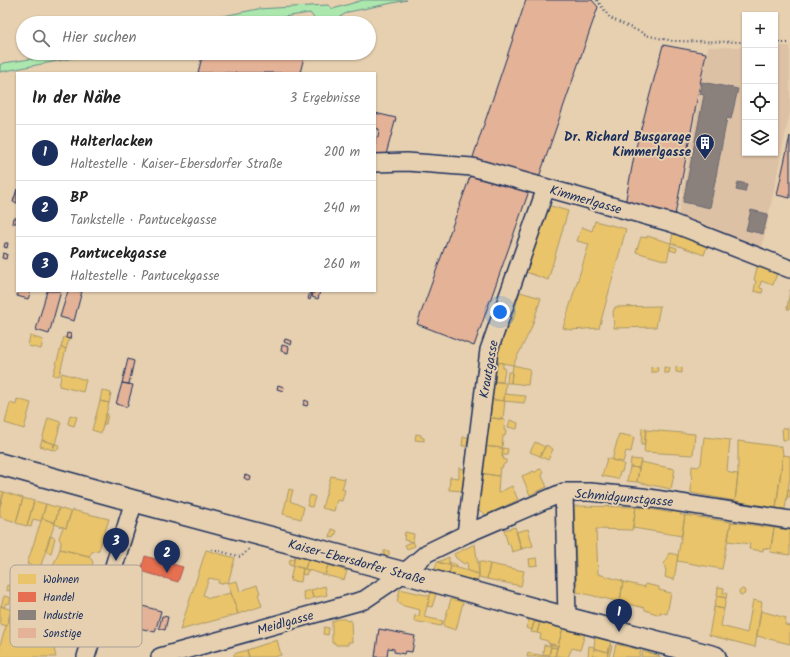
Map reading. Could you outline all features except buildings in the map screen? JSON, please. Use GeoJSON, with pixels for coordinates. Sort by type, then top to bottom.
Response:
{"type":"FeatureCollection","features":[{"type":"Feature","properties":{"kind":"main road","name":"Kaiser-Ebersdorfer Straße"},"geometry":{"type":"LineString","coordinates":[[0,464],[714,657]]}},
{"type":"Feature","properties":{"kind":"street","name":"Kimmerlgasse"},"geometry":{"type":"LineString","coordinates":[[376,163],[407,162],[472,167],[672,223],[790,269]]}},
{"type":"Feature","properties":{"kind":"street","name":"Krautgasse"},"geometry":{"type":"LineString","coordinates":[[466,534],[489,350],[546,188]]}},
{"type":"Feature","properties":{"kind":"street","name":"Schmidgunstgasse"},"geometry":{"type":"LineString","coordinates":[[404,573],[427,553],[466,534],[564,492],[590,492],[642,497],[790,520]]}},
{"type":"Feature","properties":{"kind":"street"},"geometry":{"type":"LineString","coordinates":[[564,492],[567,618]]}},
{"type":"Feature","properties":{"kind":"street"},"geometry":{"type":"LineString","coordinates":[[114,565],[134,501]]}},
{"type":"Feature","properties":{"kind":"street","name":"Meidlgasse"},"geometry":{"type":"LineString","coordinates":[[160,657],[364,600],[404,573]]}},
{"type":"Feature","properties":{"kind":"street"},"geometry":{"type":"LineString","coordinates":[[86,657],[89,647]]}},
{"type":"Feature","properties":{"kind":"path"},"geometry":{"type":"LineString","coordinates":[[597,0],[610,18],[649,36],[673,41],[742,42]]}},
{"type":"Feature","properties":{"kind":"path"},"geometry":{"type":"LineString","coordinates":[[778,43],[790,43]]}},
{"type":"Feature","properties":{"kind":"path"},"geometry":{"type":"LineString","coordinates":[[212,549],[241,557],[250,548]]}},
{"type":"Feature","properties":{"kind":"shaded area","name":"Dr. Richard Busgarage Kimmerlgasse"},"geometry":{"type":"Polygon","coordinates":[[[778,46],[790,46],[790,112],[761,252],[678,217],[708,47],[742,47],[742,156],[778,156],[778,46]]]}},
{"type":"Feature","properties":{"kind":"green space"},"geometry":{"type":"Polygon","coordinates":[[[363,0],[407,0],[348,12],[341,16],[312,16],[310,13],[290,16],[224,16],[258,9],[328,5],[333,9],[363,0]]]}},
{"type":"Feature","properties":{"kind":"green space"},"geometry":{"type":"Polygon","coordinates":[[[24,60],[63,60],[0,72],[0,65],[3,63],[24,60]]]}},
{"type":"Feature","properties":{"kind":"place","name":"Dr. Richard Busgarage Kimmerlgasse"},"geometry":{"type":"Point","coordinates":[705,160]}},
{"type":"Feature","properties":{"kind":"place","name":"Pantucekgasse"},"geometry":{"type":"Point","coordinates":[116,561]}},
{"type":"Feature","properties":{"kind":"place","name":"BP"},"geometry":{"type":"Point","coordinates":[167,573]}},
{"type":"Feature","properties":{"kind":"place","name":"Halterlacken"},"geometry":{"type":"Point","coordinates":[619,632]}}]}
